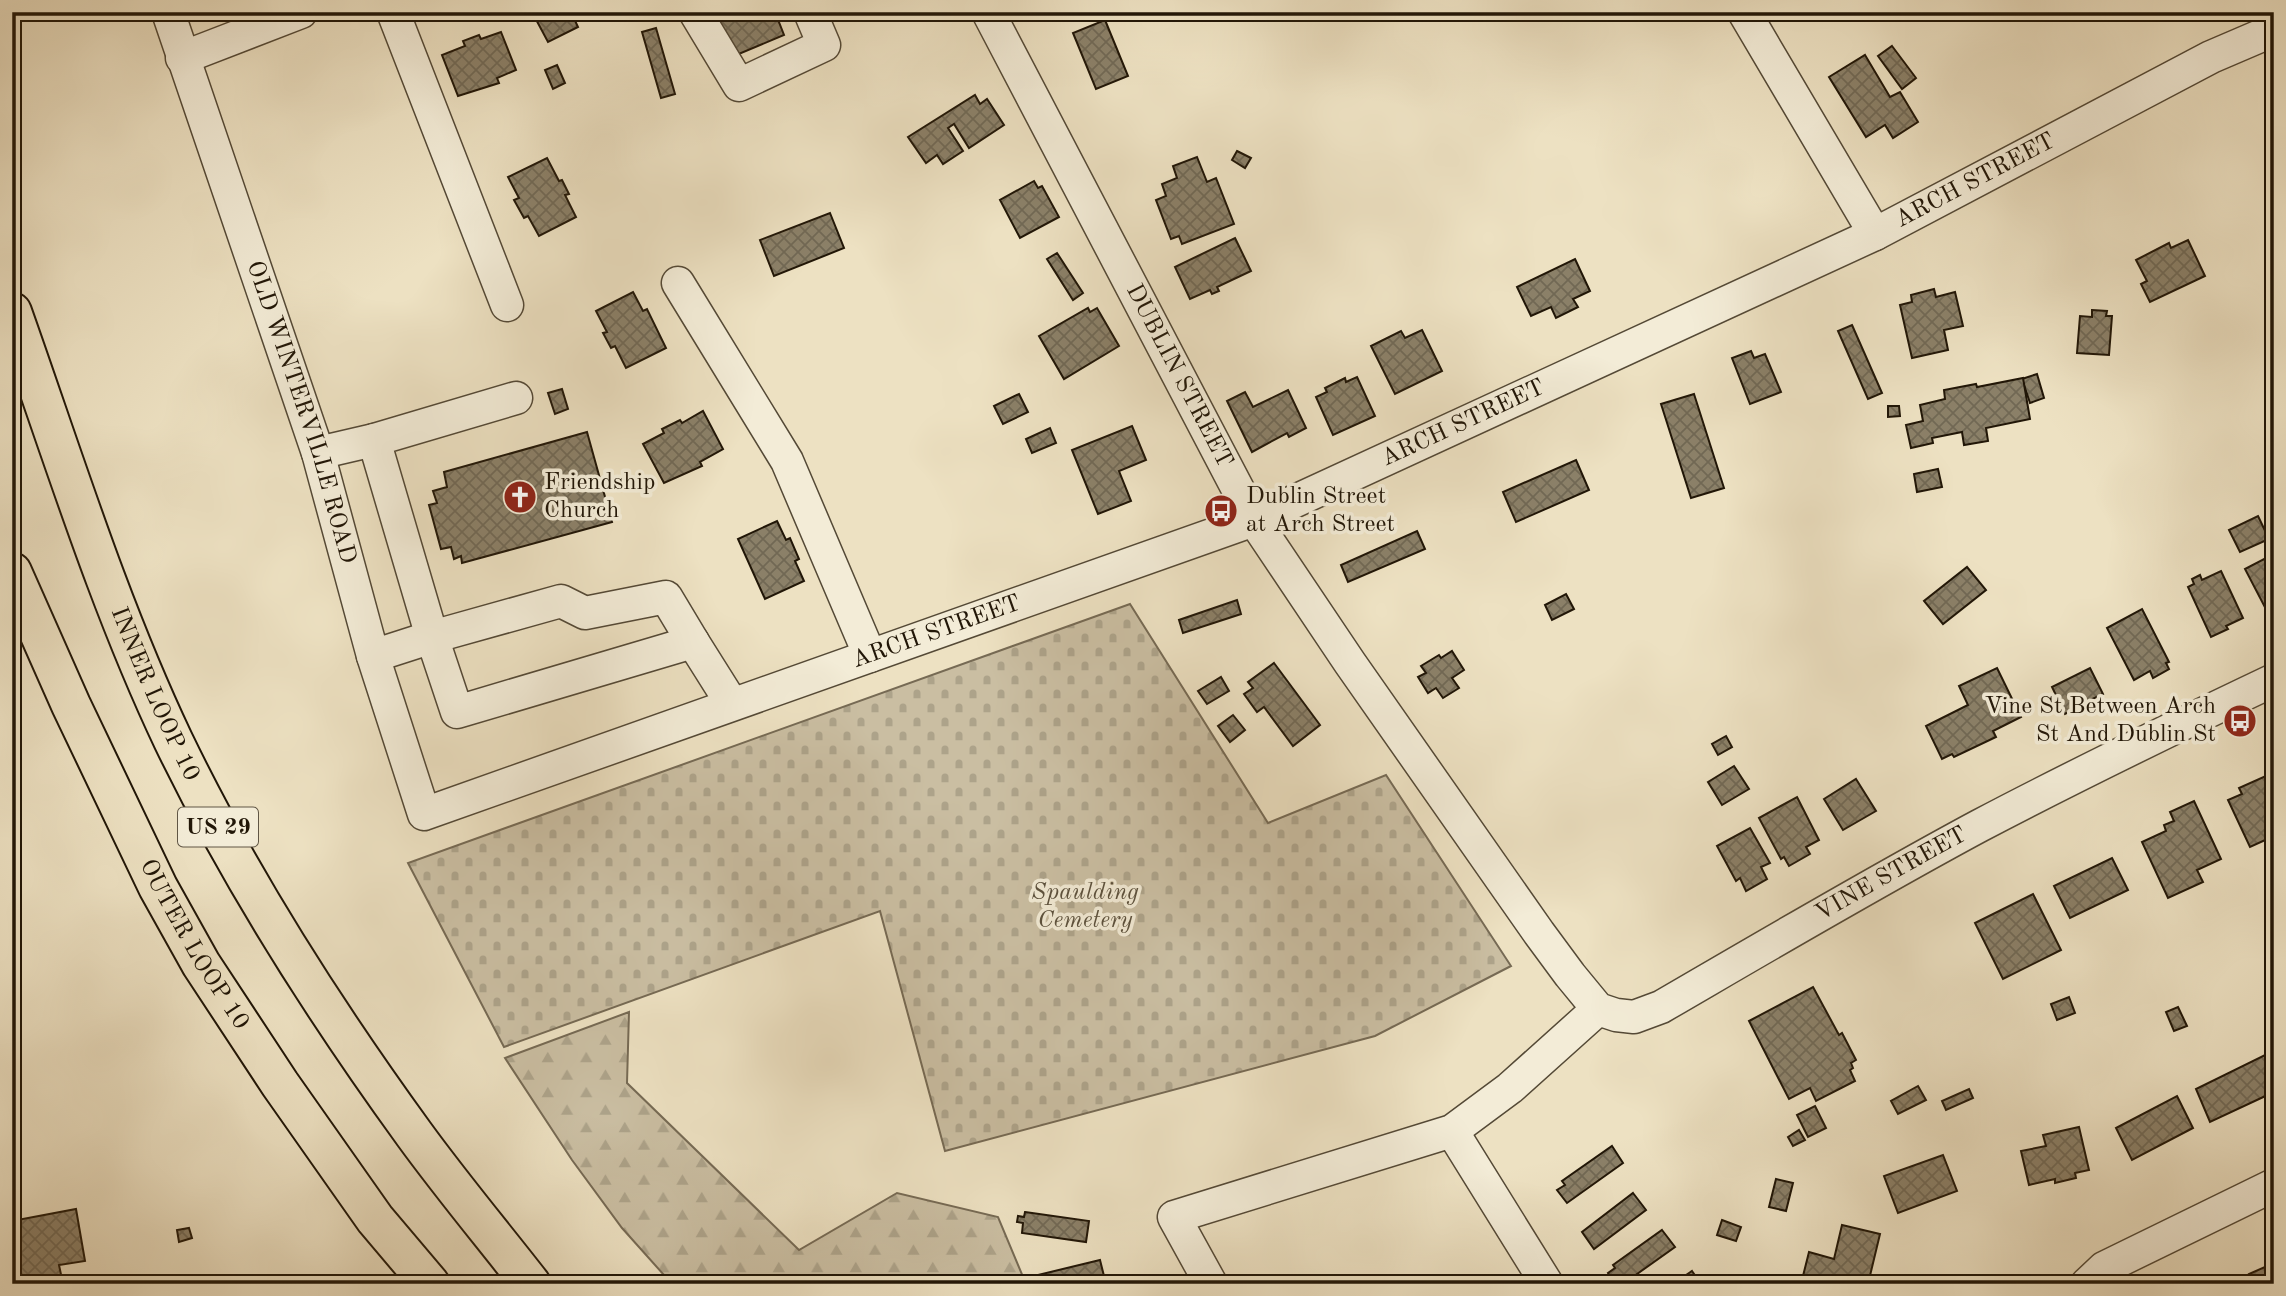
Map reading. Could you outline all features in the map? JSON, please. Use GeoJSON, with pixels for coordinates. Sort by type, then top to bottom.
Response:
{"type":"FeatureCollection","features":[{"type":"Feature","properties":{"kind":"highway","name":"INNER LOOP 10"},"geometry":{"type":"LineString","coordinates":[[12,312],[118,611],[172,738],[213,819],[329,1012],[415,1135],[531,1284]]}},
{"type":"Feature","properties":{"kind":"highway","name":"OUTER LOOP 10"},"geometry":{"type":"LineString","coordinates":[[14,580],[158,887],[201,964],[280,1084],[367,1208],[430,1284]]}},
{"type":"Feature","properties":{"kind":"street","name":"OLD WINTERVILLE ROAD"},"geometry":{"type":"LineString","coordinates":[[168,12],[318,453],[373,656],[424,814]]}},
{"type":"Feature","properties":{"kind":"street"},"geometry":{"type":"LineString","coordinates":[[182,58],[301,12]]}},
{"type":"Feature","properties":{"kind":"street"},"geometry":{"type":"LineString","coordinates":[[393,12],[507,305]]}},
{"type":"Feature","properties":{"kind":"street"},"geometry":{"type":"LineString","coordinates":[[695,12],[739,85],[824,45],[810,12]]}},
{"type":"Feature","properties":{"kind":"street","name":"DUBLIN STREET"},"geometry":{"type":"LineString","coordinates":[[988,12],[1254,520],[1350,663],[1539,933],[1598,1009]]}},
{"type":"Feature","properties":{"kind":"street"},"geometry":{"type":"LineString","coordinates":[[1744,12],[1874,234]]}},
{"type":"Feature","properties":{"kind":"street","name":"ARCH STREET"},"geometry":{"type":"LineString","coordinates":[[424,814],[1254,520],[1874,234],[2211,57],[2274,30]]}},
{"type":"Feature","properties":{"kind":"street"},"geometry":{"type":"LineString","coordinates":[[678,283],[787,461],[870,656]]}},
{"type":"Feature","properties":{"kind":"street"},"geometry":{"type":"LineString","coordinates":[[318,453],[374,440],[516,398]]}},
{"type":"Feature","properties":{"kind":"street"},"geometry":{"type":"LineString","coordinates":[[374,440],[457,712],[693,642]]}},
{"type":"Feature","properties":{"kind":"street"},"geometry":{"type":"LineString","coordinates":[[373,656],[561,601],[586,613],[666,597],[732,704]]}},
{"type":"Feature","properties":{"kind":"street","name":"VINE STREET"},"geometry":{"type":"LineString","coordinates":[[1598,1009],[1634,1017],[1661,1007],[1849,897],[1981,825],[2274,680]]}},
{"type":"Feature","properties":{"kind":"street"},"geometry":{"type":"LineString","coordinates":[[1210,1284],[1174,1217],[1451,1131],[1510,1088],[1598,1009]]}},
{"type":"Feature","properties":{"kind":"street"},"geometry":{"type":"LineString","coordinates":[[1451,1131],[1547,1284]]}},
{"type":"Feature","properties":{"kind":"street"},"geometry":{"type":"LineString","coordinates":[[2087,1284],[2104,1269],[2274,1185]]}},
{"type":"Feature","properties":{"kind":"green space","name":"Spaulding Cemetery"},"geometry":{"type":"Polygon","coordinates":[[[1130,604],[1268,823],[1386,775],[1511,966],[1375,1036],[945,1151],[880,911],[504,1047],[408,863],[1130,604]]]}},
{"type":"Feature","properties":{"kind":"green space"},"geometry":{"type":"Polygon","coordinates":[[[629,1012],[627,1083],[799,1250],[897,1193],[998,1217],[1026,1284],[672,1284],[622,1228],[572,1160],[505,1058],[629,1012]]]}},
{"type":"Feature","properties":{"kind":"building"},"geometry":{"type":"Polygon","coordinates":[[[532,12],[571,12],[578,27],[548,42],[532,12]]]}},
{"type":"Feature","properties":{"kind":"building"},"geometry":{"type":"Polygon","coordinates":[[[708,12],[775,12],[784,35],[734,56],[708,12]]]}},
{"type":"Feature","properties":{"kind":"building"},"geometry":{"type":"Polygon","coordinates":[[[1105,20],[1128,76],[1096,89],[1073,33],[1105,20]]]}},
{"type":"Feature","properties":{"kind":"building"},"geometry":{"type":"Polygon","coordinates":[[[656,28],[675,94],[661,98],[642,32],[656,28]]]}},
{"type":"Feature","properties":{"kind":"building"},"geometry":{"type":"Polygon","coordinates":[[[501,32],[516,70],[497,78],[499,83],[458,96],[442,55],[465,46],[463,41],[479,35],[481,39],[501,32]]]}},
{"type":"Feature","properties":{"kind":"building"},"geometry":{"type":"Polygon","coordinates":[[[1892,46],[1916,78],[1902,89],[1878,56],[1892,46]]]}},
{"type":"Feature","properties":{"kind":"building"},"geometry":{"type":"Polygon","coordinates":[[[1865,55],[1890,97],[1900,92],[1918,122],[1893,138],[1885,125],[1866,137],[1829,77],[1865,55]]]}},
{"type":"Feature","properties":{"kind":"building"},"geometry":{"type":"Polygon","coordinates":[[[557,65],[565,83],[553,89],[545,70],[557,65]]]}},
{"type":"Feature","properties":{"kind":"building"},"geometry":{"type":"Polygon","coordinates":[[[975,95],[980,104],[987,99],[1004,125],[969,148],[954,124],[948,128],[963,151],[943,164],[937,155],[926,163],[908,137],[975,95]]]}},
{"type":"Feature","properties":{"kind":"building"},"geometry":{"type":"Polygon","coordinates":[[[1237,151],[1251,158],[1245,168],[1232,160],[1237,151]]]}},
{"type":"Feature","properties":{"kind":"building"},"geometry":{"type":"Polygon","coordinates":[[[1197,157],[1207,182],[1216,178],[1234,224],[1182,244],[1179,236],[1171,239],[1156,200],[1166,196],[1162,184],[1177,178],[1173,166],[1197,157]]]}},
{"type":"Feature","properties":{"kind":"building"},"geometry":{"type":"Polygon","coordinates":[[[547,158],[569,194],[565,195],[576,217],[539,236],[528,216],[524,218],[514,200],[519,198],[508,177],[547,158]]]}},
{"type":"Feature","properties":{"kind":"building"},"geometry":{"type":"Polygon","coordinates":[[[1034,181],[1038,188],[1042,186],[1059,217],[1020,238],[1000,200],[1034,181]]]}},
{"type":"Feature","properties":{"kind":"building"},"geometry":{"type":"Polygon","coordinates":[[[830,213],[844,248],[774,276],[760,240],[830,213]]]}},
{"type":"Feature","properties":{"kind":"building"},"geometry":{"type":"Polygon","coordinates":[[[2274,234],[2274,250],[2267,237],[2274,234]]]}},
{"type":"Feature","properties":{"kind":"building"},"geometry":{"type":"Polygon","coordinates":[[[1235,238],[1251,271],[1217,287],[1219,291],[1212,294],[1210,290],[1190,299],[1175,267],[1235,238]]]}},
{"type":"Feature","properties":{"kind":"building"},"geometry":{"type":"Polygon","coordinates":[[[2188,240],[2205,276],[2150,302],[2141,284],[2147,281],[2136,260],[2169,243],[2171,248],[2188,240]]]}},
{"type":"Feature","properties":{"kind":"building"},"geometry":{"type":"Polygon","coordinates":[[[1057,253],[1083,293],[1073,300],[1047,259],[1057,253]]]}},
{"type":"Feature","properties":{"kind":"building"},"geometry":{"type":"Polygon","coordinates":[[[1575,259],[1590,291],[1573,299],[1578,307],[1556,318],[1551,307],[1531,316],[1517,287],[1575,259]]]}},
{"type":"Feature","properties":{"kind":"building"},"geometry":{"type":"Polygon","coordinates":[[[1934,289],[1936,297],[1955,292],[1963,326],[1944,330],[1948,350],[1912,358],[1900,305],[1912,302],[1911,295],[1934,289]]]}},
{"type":"Feature","properties":{"kind":"building"},"geometry":{"type":"Polygon","coordinates":[[[633,292],[643,311],[647,309],[666,348],[626,368],[615,346],[611,348],[603,333],[607,332],[596,311],[633,292]]]}},
{"type":"Feature","properties":{"kind":"building"},"geometry":{"type":"Polygon","coordinates":[[[1088,308],[1090,312],[1097,308],[1119,346],[1064,379],[1039,336],[1088,308]]]}},
{"type":"Feature","properties":{"kind":"building"},"geometry":{"type":"Polygon","coordinates":[[[2092,310],[2107,311],[2106,316],[2112,316],[2109,355],[2077,353],[2080,316],[2092,317],[2092,310]]]}},
{"type":"Feature","properties":{"kind":"building"},"geometry":{"type":"Polygon","coordinates":[[[1852,325],[1882,393],[1868,399],[1838,331],[1852,325]]]}},
{"type":"Feature","properties":{"kind":"building"},"geometry":{"type":"Polygon","coordinates":[[[1422,330],[1442,371],[1395,394],[1371,346],[1401,331],[1405,338],[1422,330]]]}},
{"type":"Feature","properties":{"kind":"building"},"geometry":{"type":"Polygon","coordinates":[[[1751,351],[1754,358],[1765,354],[1781,392],[1750,404],[1732,358],[1751,351]]]}},
{"type":"Feature","properties":{"kind":"building"},"geometry":{"type":"Polygon","coordinates":[[[2037,374],[2044,398],[2030,403],[2022,379],[2037,374]]]}},
{"type":"Feature","properties":{"kind":"building"},"geometry":{"type":"Polygon","coordinates":[[[1357,377],[1375,416],[1333,435],[1316,397],[1327,392],[1325,388],[1345,378],[1346,382],[1357,377]]]}},
{"type":"Feature","properties":{"kind":"building"},"geometry":{"type":"Polygon","coordinates":[[[2023,378],[2030,419],[1986,428],[1988,441],[1964,445],[1962,432],[1932,438],[1933,443],[1911,448],[1906,425],[1923,421],[1920,405],[1945,399],[1944,390],[2023,378]]]}},
{"type":"Feature","properties":{"kind":"building"},"geometry":{"type":"Polygon","coordinates":[[[562,389],[568,409],[555,414],[548,393],[562,389]]]}},
{"type":"Feature","properties":{"kind":"building"},"geometry":{"type":"Polygon","coordinates":[[[1288,390],[1306,428],[1289,437],[1287,433],[1252,452],[1227,401],[1245,392],[1253,407],[1288,390]]]}},
{"type":"Feature","properties":{"kind":"building"},"geometry":{"type":"Polygon","coordinates":[[[1019,394],[1028,412],[1003,424],[994,406],[1019,394]]]}},
{"type":"Feature","properties":{"kind":"building"},"geometry":{"type":"Polygon","coordinates":[[[1694,394],[1724,488],[1691,498],[1661,404],[1694,394]]]}},
{"type":"Feature","properties":{"kind":"building"},"geometry":{"type":"Polygon","coordinates":[[[1888,406],[1899,406],[1900,416],[1888,417],[1888,406]]]}},
{"type":"Feature","properties":{"kind":"building"},"geometry":{"type":"Polygon","coordinates":[[[703,411],[723,449],[700,462],[702,466],[664,483],[643,444],[664,433],[662,429],[680,420],[682,423],[703,411]]]}},
{"type":"Feature","properties":{"kind":"building"},"geometry":{"type":"Polygon","coordinates":[[[1132,426],[1146,460],[1119,471],[1131,501],[1098,514],[1072,450],[1132,426]]]}},
{"type":"Feature","properties":{"kind":"building"},"geometry":{"type":"Polygon","coordinates":[[[1050,428],[1056,443],[1032,453],[1026,439],[1050,428]]]}},
{"type":"Feature","properties":{"kind":"building","name":"Friendship Church"},"geometry":{"type":"Polygon","coordinates":[[[587,432],[612,522],[462,563],[461,556],[454,559],[451,547],[441,549],[429,505],[437,503],[433,491],[447,487],[444,472],[587,432]]]}},
{"type":"Feature","properties":{"kind":"building"},"geometry":{"type":"Polygon","coordinates":[[[1576,460],[1589,490],[1516,522],[1503,492],[1576,460]]]}},
{"type":"Feature","properties":{"kind":"building"},"geometry":{"type":"Polygon","coordinates":[[[1938,469],[1942,487],[1917,492],[1914,474],[1938,469]]]}},
{"type":"Feature","properties":{"kind":"building"},"geometry":{"type":"Polygon","coordinates":[[[2258,516],[2269,539],[2240,552],[2229,530],[2258,516]]]}},
{"type":"Feature","properties":{"kind":"building"},"geometry":{"type":"Polygon","coordinates":[[[777,521],[786,540],[790,538],[799,559],[795,561],[804,581],[765,599],[738,539],[777,521]]]}},
{"type":"Feature","properties":{"kind":"building"},"geometry":{"type":"Polygon","coordinates":[[[1417,531],[1425,549],[1348,582],[1341,565],[1417,531]]]}},
{"type":"Feature","properties":{"kind":"building"},"geometry":{"type":"Polygon","coordinates":[[[2264,559],[2268,566],[2274,563],[2274,613],[2269,615],[2245,569],[2264,559]]]}},
{"type":"Feature","properties":{"kind":"building"},"geometry":{"type":"Polygon","coordinates":[[[1967,567],[1986,590],[1943,624],[1924,601],[1967,567]]]}},
{"type":"Feature","properties":{"kind":"building"},"geometry":{"type":"Polygon","coordinates":[[[2221,571],[2243,618],[2211,637],[2188,587],[2194,584],[2192,579],[2200,575],[2202,580],[2221,571]]]}},
{"type":"Feature","properties":{"kind":"building"},"geometry":{"type":"Polygon","coordinates":[[[1566,594],[1574,609],[1552,620],[1545,605],[1566,594]]]}},
{"type":"Feature","properties":{"kind":"building"},"geometry":{"type":"Polygon","coordinates":[[[1237,600],[1241,614],[1183,633],[1179,620],[1237,600]]]}},
{"type":"Feature","properties":{"kind":"building"},"geometry":{"type":"Polygon","coordinates":[[[2142,609],[2169,662],[2166,663],[2169,669],[2153,678],[2150,671],[2134,680],[2107,628],[2142,609]]]}},
{"type":"Feature","properties":{"kind":"building"},"geometry":{"type":"Polygon","coordinates":[[[1452,651],[1464,670],[1452,678],[1459,688],[1443,698],[1436,688],[1428,693],[1418,677],[1426,673],[1421,666],[1452,651]]]}},
{"type":"Feature","properties":{"kind":"building"},"geometry":{"type":"Polygon","coordinates":[[[1274,663],[1320,725],[1293,746],[1264,707],[1257,712],[1244,694],[1253,688],[1248,682],[1274,663]]]}},
{"type":"Feature","properties":{"kind":"building"},"geometry":{"type":"Polygon","coordinates":[[[1997,668],[2021,717],[1993,731],[1996,737],[1954,757],[1952,754],[1942,759],[1926,726],[1968,705],[1959,686],[1997,668]]]}},
{"type":"Feature","properties":{"kind":"building"},"geometry":{"type":"Polygon","coordinates":[[[2090,668],[2103,694],[2088,701],[2090,707],[2079,712],[2077,708],[2065,714],[2052,687],[2090,668]]]}},
{"type":"Feature","properties":{"kind":"building"},"geometry":{"type":"Polygon","coordinates":[[[1221,677],[1229,691],[1207,704],[1198,691],[1221,677]]]}},
{"type":"Feature","properties":{"kind":"building"},"geometry":{"type":"Polygon","coordinates":[[[1233,715],[1245,730],[1230,742],[1218,726],[1233,715]]]}},
{"type":"Feature","properties":{"kind":"building"},"geometry":{"type":"Polygon","coordinates":[[[1726,736],[1732,747],[1718,755],[1712,744],[1726,736]]]}},
{"type":"Feature","properties":{"kind":"building"},"geometry":{"type":"Polygon","coordinates":[[[1734,766],[1749,789],[1722,805],[1708,782],[1734,766]]]}},
{"type":"Feature","properties":{"kind":"building"},"geometry":{"type":"Polygon","coordinates":[[[2268,775],[2270,779],[2274,777],[2274,836],[2250,847],[2228,800],[2242,794],[2239,788],[2268,775]]]}},
{"type":"Feature","properties":{"kind":"building"},"geometry":{"type":"Polygon","coordinates":[[[1856,779],[1876,811],[1843,830],[1824,799],[1856,779]]]}},
{"type":"Feature","properties":{"kind":"building"},"geometry":{"type":"Polygon","coordinates":[[[1797,797],[1819,840],[1806,847],[1810,854],[1789,866],[1784,857],[1781,859],[1759,818],[1797,797]]]}},
{"type":"Feature","properties":{"kind":"building"},"geometry":{"type":"Polygon","coordinates":[[[2194,801],[2221,859],[2197,870],[2203,882],[2168,898],[2142,842],[2166,831],[2164,825],[2174,821],[2170,812],[2194,801]]]}},
{"type":"Feature","properties":{"kind":"building"},"geometry":{"type":"Polygon","coordinates":[[[1750,828],[1770,863],[1761,867],[1767,879],[1746,891],[1740,878],[1736,881],[1717,846],[1750,828]]]}},
{"type":"Feature","properties":{"kind":"building"},"geometry":{"type":"Polygon","coordinates":[[[2112,858],[2128,890],[2070,918],[2054,886],[2112,858]]]}},
{"type":"Feature","properties":{"kind":"building"},"geometry":{"type":"Polygon","coordinates":[[[2033,894],[2061,950],[2003,979],[1975,923],[2033,894]]]}},
{"type":"Feature","properties":{"kind":"building"},"geometry":{"type":"Polygon","coordinates":[[[1813,987],[1856,1060],[1851,1063],[1853,1068],[1850,1070],[1855,1081],[1816,1101],[1810,1088],[1789,1099],[1749,1021],[1813,987]]]}},
{"type":"Feature","properties":{"kind":"building"},"geometry":{"type":"Polygon","coordinates":[[[2069,997],[2075,1013],[2057,1020],[2051,1004],[2069,997]]]}},
{"type":"Feature","properties":{"kind":"building"},"geometry":{"type":"Polygon","coordinates":[[[2178,1007],[2187,1026],[2174,1031],[2166,1012],[2178,1007]]]}},
{"type":"Feature","properties":{"kind":"building"},"geometry":{"type":"Polygon","coordinates":[[[2265,1055],[2274,1073],[2274,1092],[2210,1122],[2196,1089],[2265,1055]]]}},
{"type":"Feature","properties":{"kind":"building"},"geometry":{"type":"Polygon","coordinates":[[[1918,1086],[1926,1100],[1898,1114],[1891,1101],[1918,1086]]]}},
{"type":"Feature","properties":{"kind":"building"},"geometry":{"type":"Polygon","coordinates":[[[1969,1089],[1973,1098],[1946,1110],[1942,1101],[1969,1089]]]}},
{"type":"Feature","properties":{"kind":"building"},"geometry":{"type":"Polygon","coordinates":[[[2177,1096],[2193,1128],[2132,1160],[2116,1128],[2177,1096]]]}},
{"type":"Feature","properties":{"kind":"building"},"geometry":{"type":"Polygon","coordinates":[[[1815,1106],[1826,1128],[1808,1137],[1797,1115],[1815,1106]]]}},
{"type":"Feature","properties":{"kind":"building"},"geometry":{"type":"Polygon","coordinates":[[[2079,1127],[2089,1170],[2075,1173],[2076,1178],[2055,1183],[2055,1179],[2029,1185],[2021,1151],[2046,1146],[2043,1135],[2079,1127]]]}},
{"type":"Feature","properties":{"kind":"building"},"geometry":{"type":"Polygon","coordinates":[[[1799,1130],[1805,1140],[1793,1146],[1788,1137],[1799,1130]]]}},
{"type":"Feature","properties":{"kind":"building"},"geometry":{"type":"Polygon","coordinates":[[[1612,1146],[1623,1163],[1567,1203],[1557,1190],[1565,1185],[1562,1181],[1612,1146]]]}},
{"type":"Feature","properties":{"kind":"building"},"geometry":{"type":"Polygon","coordinates":[[[1943,1155],[1957,1191],[1898,1213],[1884,1176],[1943,1155]]]}},
{"type":"Feature","properties":{"kind":"building"},"geometry":{"type":"Polygon","coordinates":[[[1776,1179],[1793,1183],[1786,1211],[1769,1207],[1776,1179]]]}},
{"type":"Feature","properties":{"kind":"building"},"geometry":{"type":"Polygon","coordinates":[[[1633,1193],[1646,1210],[1594,1249],[1582,1232],[1633,1193]]]}},
{"type":"Feature","properties":{"kind":"building"},"geometry":{"type":"Polygon","coordinates":[[[76,1209],[85,1261],[59,1265],[63,1284],[23,1284],[12,1221],[76,1209]]]}},
{"type":"Feature","properties":{"kind":"building"},"geometry":{"type":"Polygon","coordinates":[[[1025,1212],[1089,1221],[1086,1242],[1022,1233],[1023,1223],[1017,1222],[1018,1216],[1024,1217],[1025,1212]]]}},
{"type":"Feature","properties":{"kind":"building"},"geometry":{"type":"Polygon","coordinates":[[[1722,1220],[1741,1227],[1736,1241],[1717,1235],[1722,1220]]]}},
{"type":"Feature","properties":{"kind":"building"},"geometry":{"type":"Polygon","coordinates":[[[1842,1225],[1880,1234],[1868,1284],[1827,1284],[1827,1281],[1803,1276],[1809,1252],[1834,1259],[1842,1225]]]}},
{"type":"Feature","properties":{"kind":"building"},"geometry":{"type":"Polygon","coordinates":[[[189,1228],[192,1238],[179,1242],[177,1230],[189,1228]]]}},
{"type":"Feature","properties":{"kind":"building"},"geometry":{"type":"Polygon","coordinates":[[[1662,1230],[1675,1247],[1623,1284],[1615,1284],[1608,1273],[1615,1268],[1613,1265],[1662,1230]]]}},
{"type":"Feature","properties":{"kind":"building"},"geometry":{"type":"Polygon","coordinates":[[[1100,1260],[1105,1280],[1090,1284],[1032,1282],[1039,1280],[1038,1275],[1100,1260]]]}},
{"type":"Feature","properties":{"kind":"building"},"geometry":{"type":"Polygon","coordinates":[[[2274,1263],[2274,1284],[2254,1284],[2249,1274],[2274,1263]]]}},
{"type":"Feature","properties":{"kind":"building"},"geometry":{"type":"Polygon","coordinates":[[[1692,1271],[1701,1284],[1673,1284],[1692,1271]]]}},
{"type":"Feature","properties":{"kind":"place","name":"Friendship Church"},"geometry":{"type":"Point","coordinates":[520,497]}},
{"type":"Feature","properties":{"kind":"place","name":"Dublin Street at Arch Street"},"geometry":{"type":"Point","coordinates":[1221,511]}},
{"type":"Feature","properties":{"kind":"place","name":"Vine St Between Arch St And Dublin St"},"geometry":{"type":"Point","coordinates":[2240,721]}}]}
